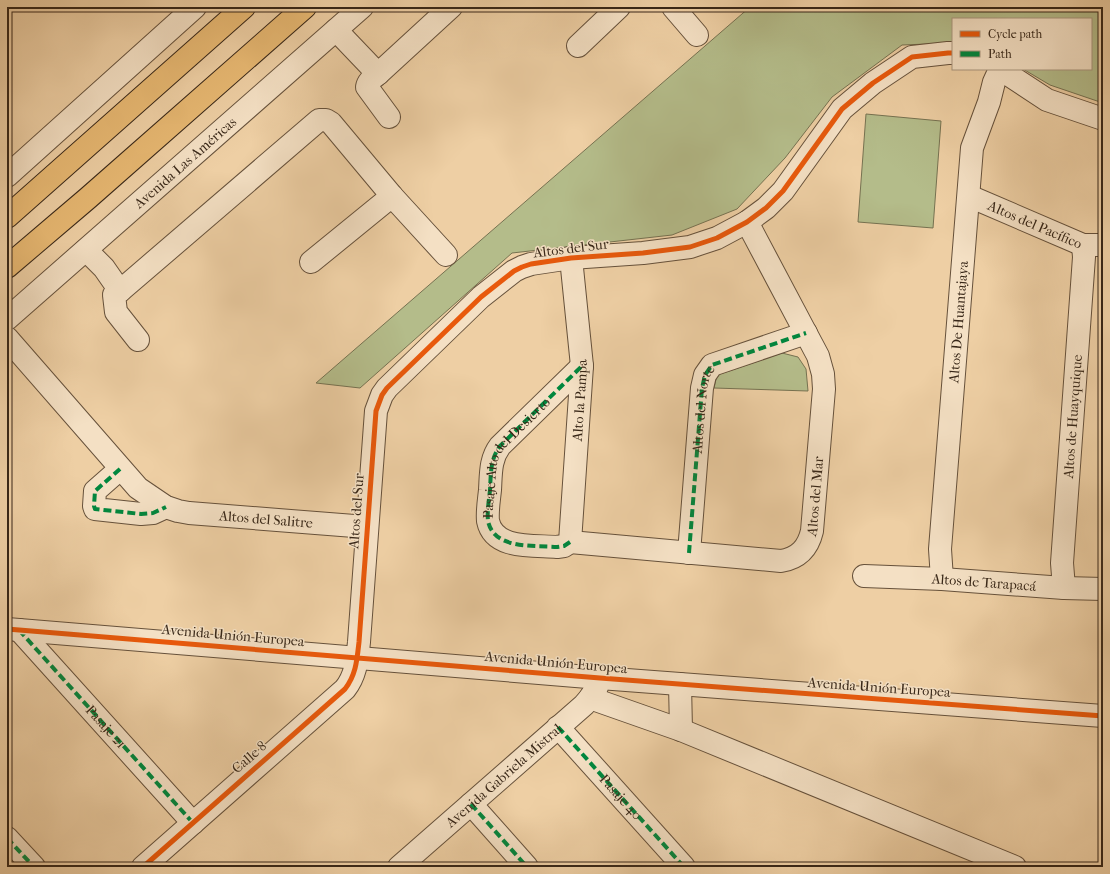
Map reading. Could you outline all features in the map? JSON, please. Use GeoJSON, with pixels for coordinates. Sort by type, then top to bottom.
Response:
{"type":"FeatureCollection","features":[{"type":"Feature","properties":{"kind":"main road"},"geometry":{"type":"LineString","coordinates":[[7,217],[244,7]]}},
{"type":"Feature","properties":{"kind":"main road"},"geometry":{"type":"LineString","coordinates":[[7,267],[94,193],[305,7]]}},
{"type":"Feature","properties":{"kind":"street"},"geometry":{"type":"LineString","coordinates":[[7,176],[195,7]]}},
{"type":"Feature","properties":{"kind":"street","name":"Avenida Las Américas"},"geometry":{"type":"LineString","coordinates":[[7,319],[362,7]]}},
{"type":"Feature","properties":{"kind":"street"},"geometry":{"type":"LineString","coordinates":[[389,117],[367,87],[367,84],[451,7]]}},
{"type":"Feature","properties":{"kind":"street"},"geometry":{"type":"LineString","coordinates":[[578,46],[619,7]]}},
{"type":"Feature","properties":{"kind":"street"},"geometry":{"type":"LineString","coordinates":[[673,7],[697,35]]}},
{"type":"Feature","properties":{"kind":"street"},"geometry":{"type":"LineString","coordinates":[[336,30],[378,74]]}},
{"type":"Feature","properties":{"kind":"street","name":"Altos del Sur"},"geometry":{"type":"LineString","coordinates":[[358,658],[376,411],[382,394],[481,298],[514,271],[531,264],[571,258],[643,253],[690,247],[717,238],[747,222],[766,208],[783,191],[842,109],[873,83],[912,57],[952,53]]}},
{"type":"Feature","properties":{"kind":"street","name":"Altos De Huantajaya"},"geometry":{"type":"LineString","coordinates":[[942,579],[940,549],[972,148],[989,102],[994,82],[1000,70]]}},
{"type":"Feature","properties":{"kind":"street"},"geometry":{"type":"LineString","coordinates":[[1002,70],[1048,100],[1103,119]]}},
{"type":"Feature","properties":{"kind":"street"},"geometry":{"type":"LineString","coordinates":[[138,340],[116,312],[114,296],[319,120],[326,120],[331,123],[392,196],[446,255]]}},
{"type":"Feature","properties":{"kind":"street"},"geometry":{"type":"LineString","coordinates":[[311,262],[392,196]]}},
{"type":"Feature","properties":{"kind":"street","name":"Altos del Pacífico"},"geometry":{"type":"LineString","coordinates":[[969,196],[1093,245]]}},
{"type":"Feature","properties":{"kind":"street","name":"Altos del Mar"},"geometry":{"type":"LineString","coordinates":[[570,542],[781,561],[798,555],[807,546],[812,531],[824,389],[821,364],[747,222]]}},
{"type":"Feature","properties":{"kind":"street","name":"Altos de Huayquique"},"geometry":{"type":"LineString","coordinates":[[1064,588],[1062,563],[1084,257],[1093,245]]}},
{"type":"Feature","properties":{"kind":"street"},"geometry":{"type":"LineString","coordinates":[[86,250],[104,268],[120,290]]}},
{"type":"Feature","properties":{"kind":"street","name":"Alto la Pampa"},"geometry":{"type":"LineString","coordinates":[[570,542],[582,366],[571,258]]}},
{"type":"Feature","properties":{"kind":"street","name":"Altos del Norte"},"geometry":{"type":"LineString","coordinates":[[689,553],[702,388],[705,374],[712,365],[806,333]]}},
{"type":"Feature","properties":{"kind":"street","name":"Altos del Salitre"},"geometry":{"type":"LineString","coordinates":[[7,338],[120,469],[138,488],[166,507],[190,513],[367,527]]}},
{"type":"Feature","properties":{"kind":"street","name":"Pasaje Alto del Desierto"},"geometry":{"type":"LineString","coordinates":[[570,542],[564,546],[557,547],[513,544],[500,540],[490,528],[488,519],[491,466],[494,456],[500,446],[582,366]]}},
{"type":"Feature","properties":{"kind":"street"},"geometry":{"type":"LineString","coordinates":[[120,469],[95,491],[95,509],[141,514],[153,512],[166,507]]}},
{"type":"Feature","properties":{"kind":"street","name":"Altos de Tarapacá"},"geometry":{"type":"LineString","coordinates":[[864,576],[942,579],[1064,588],[1103,589]]}},
{"type":"Feature","properties":{"kind":"street","name":"Avenida Unión Europea"},"geometry":{"type":"LineString","coordinates":[[13,629],[600,678],[1103,716]]}},
{"type":"Feature","properties":{"kind":"street","name":"Pasaje 21"},"geometry":{"type":"LineString","coordinates":[[13,629],[193,823]]}},
{"type":"Feature","properties":{"kind":"street","name":"Calle 8"},"geometry":{"type":"LineString","coordinates":[[143,867],[344,689],[355,673],[358,658]]}},
{"type":"Feature","properties":{"kind":"street","name":"Avenida Gabriela Mistral"},"geometry":{"type":"LineString","coordinates":[[399,867],[590,698],[595,691],[600,678]]}},
{"type":"Feature","properties":{"kind":"street"},"geometry":{"type":"LineString","coordinates":[[680,684],[681,730]]}},
{"type":"Feature","properties":{"kind":"street"},"geometry":{"type":"LineString","coordinates":[[590,698],[681,730],[1015,867]]}},
{"type":"Feature","properties":{"kind":"street","name":"Pasaje 40"},"geometry":{"type":"LineString","coordinates":[[558,727],[684,867]]}},
{"type":"Feature","properties":{"kind":"street"},"geometry":{"type":"LineString","coordinates":[[471,804],[527,867]]}},
{"type":"Feature","properties":{"kind":"street"},"geometry":{"type":"LineString","coordinates":[[7,838],[34,867]]}},
{"type":"Feature","properties":{"kind":"green space"},"geometry":{"type":"Polygon","coordinates":[[[750,7],[1103,7],[1103,103],[1050,85],[1025,70],[1092,70],[1092,18],[952,18],[952,43],[902,45],[832,97],[785,158],[737,209],[672,235],[512,253],[360,388],[316,383],[750,7]]]}},
{"type":"Feature","properties":{"kind":"green space"},"geometry":{"type":"Polygon","coordinates":[[[866,114],[941,121],[933,228],[858,222],[866,114]]]}},
{"type":"Feature","properties":{"kind":"green space"},"geometry":{"type":"Polygon","coordinates":[[[782,353],[798,357],[806,369],[808,391],[714,388],[717,375],[782,353]]]}},
{"type":"Feature","properties":{"kind":"marked path"},"geometry":{"type":"LineString","coordinates":[[689,553],[702,388],[705,375],[712,365],[806,333]]}},
{"type":"Feature","properties":{"kind":"marked path"},"geometry":{"type":"LineString","coordinates":[[570,542],[564,546],[557,547],[527,546],[506,541],[498,537],[492,530],[488,521],[488,509],[494,456],[500,446],[582,366]]}},
{"type":"Feature","properties":{"kind":"marked path"},"geometry":{"type":"LineString","coordinates":[[120,469],[95,491],[95,509],[141,514],[153,513],[166,507]]}},
{"type":"Feature","properties":{"kind":"marked path"},"geometry":{"type":"LineString","coordinates":[[19,630],[193,823]]}},
{"type":"Feature","properties":{"kind":"marked path"},"geometry":{"type":"LineString","coordinates":[[558,727],[684,867]]}},
{"type":"Feature","properties":{"kind":"marked path"},"geometry":{"type":"LineString","coordinates":[[471,804],[527,867]]}},
{"type":"Feature","properties":{"kind":"marked path"},"geometry":{"type":"LineString","coordinates":[[7,838],[34,867]]}},
{"type":"Feature","properties":{"kind":"cycle path"},"geometry":{"type":"LineString","coordinates":[[143,867],[349,684],[357,661],[359,642],[376,411],[382,395],[387,388],[481,297],[514,271],[522,267],[531,264],[571,258],[643,253],[690,247],[717,238],[747,222],[766,208],[783,191],[842,109],[873,83],[912,57],[952,53]]}},
{"type":"Feature","properties":{"kind":"cycle path"},"geometry":{"type":"LineString","coordinates":[[7,629],[600,678],[1103,716]]}}]}
